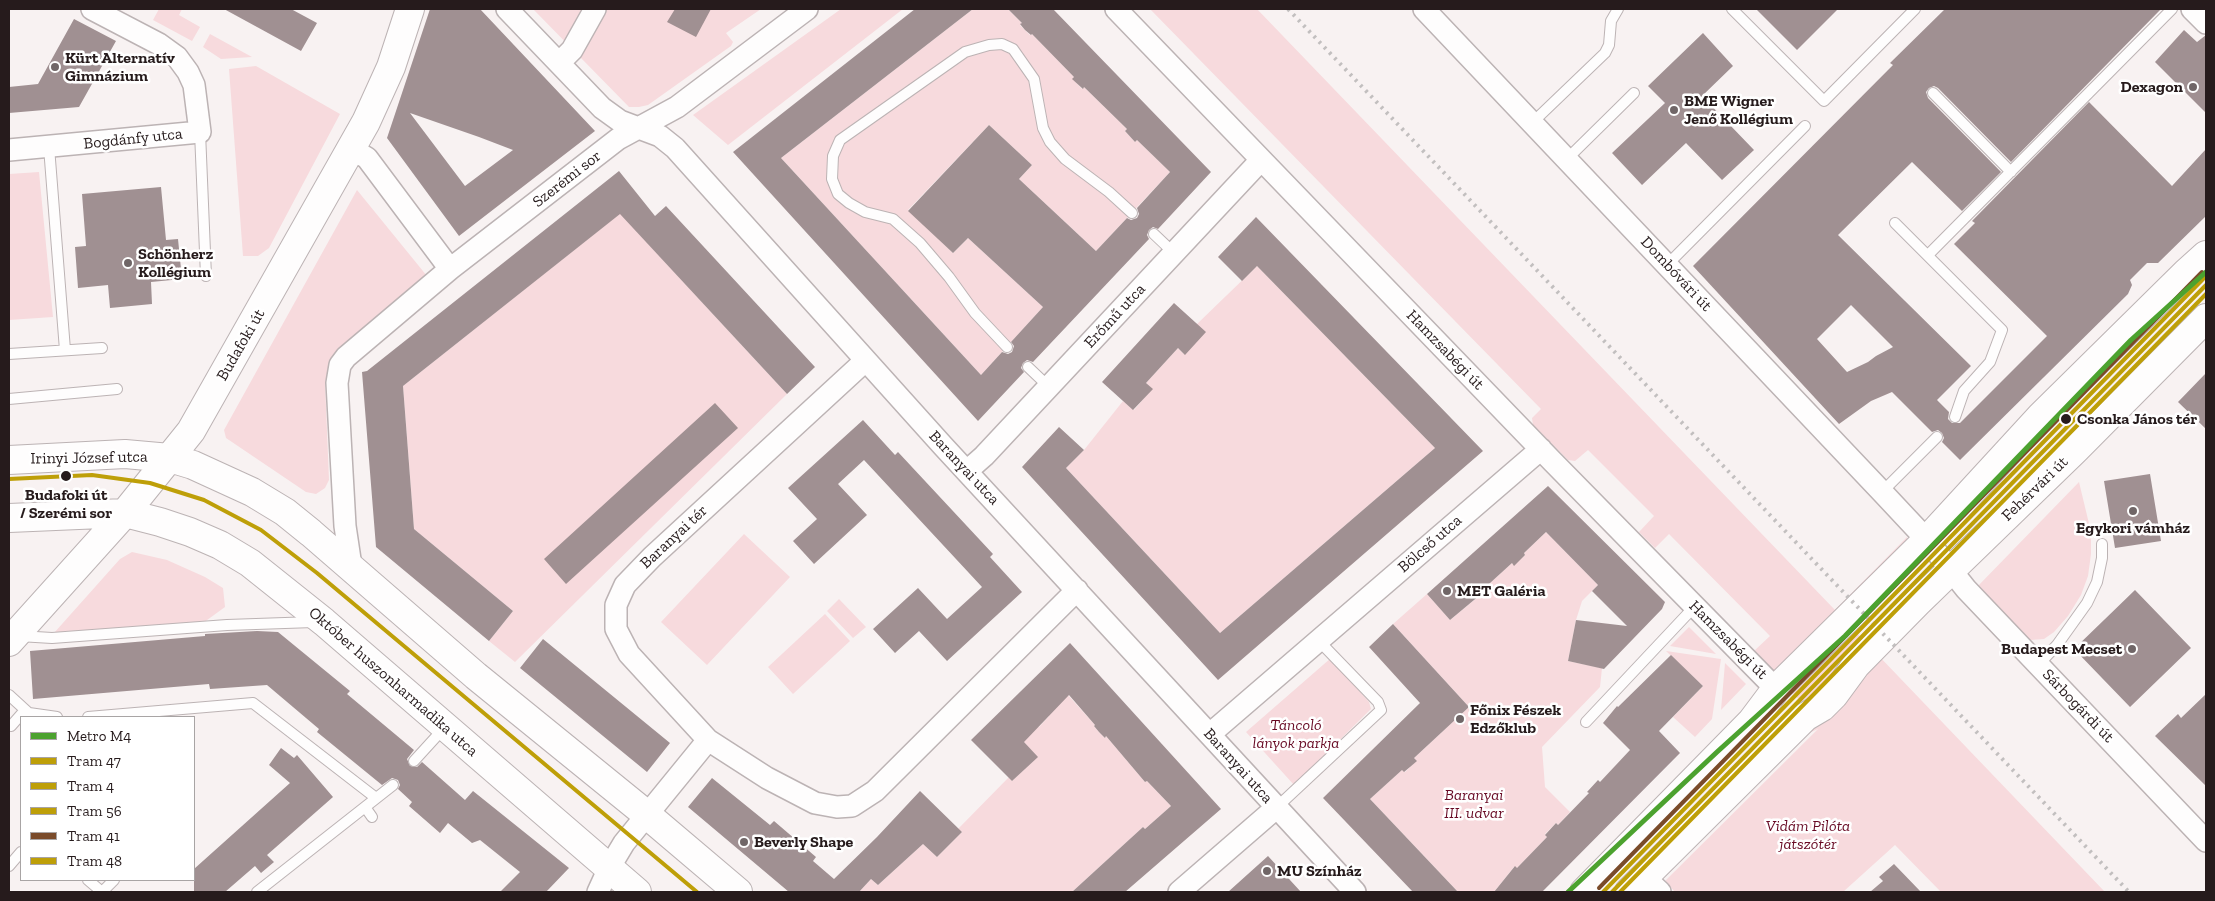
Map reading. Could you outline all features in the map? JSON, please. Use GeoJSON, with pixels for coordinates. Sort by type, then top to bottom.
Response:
{"type":"FeatureCollection","features":[{"type":"Feature","properties":{"kind":"street","name":"Bogdánfy utca"},"geometry":{"type":"LineString","coordinates":[[9,150],[200,132],[194,85],[188,72],[177,57],[160,44],[92,9]]}},
{"type":"Feature","properties":{"kind":"street","name":"Budafoki út"},"geometry":{"type":"LineString","coordinates":[[10,635],[125,513],[170,458],[195,423],[352,149],[391,67],[410,9]]}},
{"type":"Feature","properties":{"kind":"street","name":"Baranyai utca"},"geometry":{"type":"LineString","coordinates":[[507,9],[560,62],[602,108],[620,121],[660,136],[675,148],[865,360],[1355,892]]}},
{"type":"Feature","properties":{"kind":"street"},"geometry":{"type":"LineString","coordinates":[[560,62],[572,50],[595,9]]}},
{"type":"Feature","properties":{"kind":"street","name":"Szerémi sor"},"geometry":{"type":"LineString","coordinates":[[351,566],[346,526],[338,393],[340,365],[346,357],[450,269],[618,139],[639,129],[677,106],[807,9]]}},
{"type":"Feature","properties":{"kind":"street","name":"Hamzsabégi út"},"geometry":{"type":"LineString","coordinates":[[1116,9],[1776,689]]}},
{"type":"Feature","properties":{"kind":"street","name":"Dombóvári út"},"geometry":{"type":"LineString","coordinates":[[1424,9],[1927,540]]}},
{"type":"Feature","properties":{"kind":"street"},"geometry":{"type":"LineString","coordinates":[[2192,9],[2206,23]]}},
{"type":"Feature","properties":{"kind":"street"},"geometry":{"type":"LineString","coordinates":[[352,149],[367,158],[450,269]]}},
{"type":"Feature","properties":{"kind":"street","name":"Erőmű utca"},"geometry":{"type":"LineString","coordinates":[[967,471],[984,456],[1261,160]]}},
{"type":"Feature","properties":{"kind":"street"},"geometry":{"type":"LineString","coordinates":[[1584,892],[1752,721],[1776,689],[1927,540],[2041,416],[2186,272],[2206,255]]}},
{"type":"Feature","properties":{"kind":"street","name":"Fehérvári út"},"geometry":{"type":"LineString","coordinates":[[1644,887],[1804,717],[1822,707],[1856,665],[2075,450],[2206,318]]}},
{"type":"Feature","properties":{"kind":"street","name":"Baranyai tér"},"geometry":{"type":"LineString","coordinates":[[865,360],[652,557],[625,585],[616,605],[616,629],[630,654],[708,740],[767,778],[816,803],[837,807],[852,806],[876,791],[1076,590]]}},
{"type":"Feature","properties":{"kind":"street","name":"Bölcső utca"},"geometry":{"type":"LineString","coordinates":[[1210,734],[1541,449]]}},
{"type":"Feature","properties":{"kind":"street","name":"Irinyi József utca"},"geometry":{"type":"LineString","coordinates":[[9,460],[69,455],[125,454],[170,458]]}},
{"type":"Feature","properties":{"kind":"street"},"geometry":{"type":"LineString","coordinates":[[170,458],[193,465],[252,492],[285,512],[351,566],[476,676],[646,814],[738,892]]}},
{"type":"Feature","properties":{"kind":"street"},"geometry":{"type":"LineString","coordinates":[[9,518],[125,513]]}},
{"type":"Feature","properties":{"kind":"street","name":"Október huszonharmadika utca"},"geometry":{"type":"LineString","coordinates":[[125,513],[160,522],[220,545],[250,563],[324,622],[637,892]]}},
{"type":"Feature","properties":{"kind":"street","name":"Sárbogárdi út"},"geometry":{"type":"LineString","coordinates":[[1927,540],[1966,589],[2206,842]]}},
{"type":"Feature","properties":{"kind":"street"},"geometry":{"type":"LineString","coordinates":[[1776,689],[1804,717]]}},
{"type":"Feature","properties":{"kind":"street"},"geometry":{"type":"LineString","coordinates":[[598,892],[609,868],[646,814],[708,740]]}},
{"type":"Feature","properties":{"kind":"street"},"geometry":{"type":"LineString","coordinates":[[1179,892],[1276,808]]}},
{"type":"Feature","properties":{"kind":"lane"},"geometry":{"type":"LineString","coordinates":[[1532,123],[1605,53],[1609,45],[1611,21],[1618,9]]}},
{"type":"Feature","properties":{"kind":"lane"},"geometry":{"type":"LineString","coordinates":[[1732,9],[1824,101],[1915,9]]}},
{"type":"Feature","properties":{"kind":"lane"},"geometry":{"type":"LineString","coordinates":[[1928,255],[2172,9]]}},
{"type":"Feature","properties":{"kind":"lane"},"geometry":{"type":"LineString","coordinates":[[1007,347],[975,313],[949,277],[920,243],[893,219],[865,212],[838,194],[832,179],[832,156],[840,140],[965,52],[989,45],[1002,44],[1013,49],[1034,79],[1043,128],[1050,142],[1065,159],[1109,192],[1132,213]]}},
{"type":"Feature","properties":{"kind":"lane"},"geometry":{"type":"LineString","coordinates":[[1567,159],[1634,93]]}},
{"type":"Feature","properties":{"kind":"lane"},"geometry":{"type":"LineString","coordinates":[[1933,93],[2011,172]]}},
{"type":"Feature","properties":{"kind":"lane"},"geometry":{"type":"LineString","coordinates":[[1667,265],[1805,126]]}},
{"type":"Feature","properties":{"kind":"lane"},"geometry":{"type":"LineString","coordinates":[[200,132],[206,276]]}},
{"type":"Feature","properties":{"kind":"lane"},"geometry":{"type":"LineString","coordinates":[[49,147],[65,350]]}},
{"type":"Feature","properties":{"kind":"lane"},"geometry":{"type":"LineString","coordinates":[[1895,223],[2002,330],[1990,362],[1964,391],[1955,417]]}},
{"type":"Feature","properties":{"kind":"lane"},"geometry":{"type":"LineString","coordinates":[[1154,234],[1174,253]]}},
{"type":"Feature","properties":{"kind":"lane"},"geometry":{"type":"LineString","coordinates":[[9,354],[102,348]]}},
{"type":"Feature","properties":{"kind":"lane"},"geometry":{"type":"LineString","coordinates":[[1028,367],[1049,387]]}},
{"type":"Feature","properties":{"kind":"lane"},"geometry":{"type":"LineString","coordinates":[[9,399],[117,389]]}},
{"type":"Feature","properties":{"kind":"lane"},"geometry":{"type":"LineString","coordinates":[[1882,492],[1936,437]]}},
{"type":"Feature","properties":{"kind":"lane"},"geometry":{"type":"LineString","coordinates":[[2038,665],[2057,645],[2087,603],[2097,582],[2102,558],[2102,544]]}},
{"type":"Feature","properties":{"kind":"lane"},"geometry":{"type":"LineString","coordinates":[[1586,722],[1695,606]]}},
{"type":"Feature","properties":{"kind":"lane"},"geometry":{"type":"LineString","coordinates":[[10,635],[52,638],[227,625],[324,622]]}},
{"type":"Feature","properties":{"kind":"lane"},"geometry":{"type":"LineString","coordinates":[[1276,808],[1381,710],[1378,702],[1318,640]]}},
{"type":"Feature","properties":{"kind":"lane"},"geometry":{"type":"LineString","coordinates":[[9,695],[29,713],[50,716]]}},
{"type":"Feature","properties":{"kind":"lane"},"geometry":{"type":"LineString","coordinates":[[100,716],[253,703],[376,798]]}},
{"type":"Feature","properties":{"kind":"lane"},"geometry":{"type":"LineString","coordinates":[[11,726],[20,720]]}},
{"type":"Feature","properties":{"kind":"lane"},"geometry":{"type":"LineString","coordinates":[[414,761],[445,727]]}},
{"type":"Feature","properties":{"kind":"lane"},"geometry":{"type":"LineString","coordinates":[[257,892],[393,784]]}},
{"type":"Feature","properties":{"kind":"lane"},"geometry":{"type":"LineString","coordinates":[[365,807],[372,817]]}},
{"type":"Feature","properties":{"kind":"lane"},"geometry":{"type":"LineString","coordinates":[[9,866],[20,853]]}},
{"type":"Feature","properties":{"kind":"lane"},"geometry":{"type":"LineString","coordinates":[[89,881],[102,892],[113,881]]}},
{"type":"Feature","properties":{"kind":"green space"},"geometry":{"type":"Polygon","coordinates":[[[159,9],[182,9],[179,15],[200,27],[192,41],[153,20],[159,9]]]}},
{"type":"Feature","properties":{"kind":"green space"},"geometry":{"type":"Polygon","coordinates":[[[533,9],[761,9],[726,33],[733,42],[731,46],[648,105],[629,107],[533,9]]]}},
{"type":"Feature","properties":{"kind":"green space"},"geometry":{"type":"Polygon","coordinates":[[[841,9],[903,9],[728,145],[693,115],[841,9]]]}},
{"type":"Feature","properties":{"kind":"green space"},"geometry":{"type":"Polygon","coordinates":[[[973,9],[1008,9],[1022,23],[1020,25],[1030,35],[1032,34],[1074,77],[1073,79],[1082,89],[1084,87],[1127,129],[1125,131],[1135,142],[1137,140],[1170,172],[1096,251],[1019,179],[1032,165],[989,125],[908,210],[953,253],[968,238],[1043,307],[981,375],[781,158],[973,9]]]}},
{"type":"Feature","properties":{"kind":"green space","name":"Vidám Pilóta játszótér"},"geometry":{"type":"Polygon","coordinates":[[[1150,9],[1257,9],[1835,610],[1907,537],[1907,542],[1853,629],[2105,892],[1941,892],[1895,845],[1843,892],[1675,892],[1665,881],[1818,729],[1802,736],[1815,717],[1754,651],[1770,636],[1669,534],[1655,548],[1639,532],[1654,516],[1588,450],[1575,461],[1568,460],[1533,425],[1532,418],[1541,409],[1150,9]]]}},
{"type":"Feature","properties":{"kind":"green space"},"geometry":{"type":"Polygon","coordinates":[[[210,34],[252,57],[221,59],[203,47],[210,34]]]}},
{"type":"Feature","properties":{"kind":"green space"},"geometry":{"type":"Polygon","coordinates":[[[256,66],[340,114],[269,248],[258,256],[243,256],[229,69],[256,66]]]}},
{"type":"Feature","properties":{"kind":"green space"},"geometry":{"type":"Polygon","coordinates":[[[39,172],[53,317],[9,320],[9,174],[39,172]]]}},
{"type":"Feature","properties":{"kind":"green space"},"geometry":{"type":"Polygon","coordinates":[[[357,190],[427,276],[332,361],[325,382],[329,480],[325,488],[316,494],[306,492],[226,438],[224,430],[357,190]]]}},
{"type":"Feature","properties":{"kind":"green space"},"geometry":{"type":"Polygon","coordinates":[[[628,207],[638,233],[787,394],[515,662],[489,641],[513,611],[414,529],[403,386],[628,207]]]}},
{"type":"Feature","properties":{"kind":"green space"},"geometry":{"type":"Polygon","coordinates":[[[1257,266],[1435,448],[1220,633],[1066,468],[1084,450],[1123,401],[1134,410],[1152,389],[1146,383],[1178,348],[1184,354],[1197,324],[1257,266]]]}},
{"type":"Feature","properties":{"kind":"green space"},"geometry":{"type":"Polygon","coordinates":[[[2079,482],[2091,532],[2088,576],[2081,595],[2068,616],[2054,632],[2044,639],[2031,640],[2025,638],[1977,587],[2079,482]]]}},
{"type":"Feature","properties":{"kind":"green space","name":"Baranyai III. udvar"},"geometry":{"type":"Polygon","coordinates":[[[1546,532],[1598,585],[1582,601],[1576,620],[1568,661],[1602,668],[1600,687],[1542,747],[1545,787],[1570,812],[1558,825],[1556,823],[1545,834],[1547,837],[1517,868],[1514,867],[1494,892],[1458,892],[1370,799],[1402,770],[1405,772],[1416,761],[1414,758],[1469,707],[1393,624],[1427,594],[1450,620],[1479,596],[1478,594],[1512,563],[1514,565],[1525,555],[1524,553],[1546,532]]]}},
{"type":"Feature","properties":{"kind":"green space"},"geometry":{"type":"Polygon","coordinates":[[[744,534],[790,577],[707,665],[661,622],[744,534]]]}},
{"type":"Feature","properties":{"kind":"green space"},"geometry":{"type":"Polygon","coordinates":[[[132,552],[167,560],[205,577],[223,588],[225,607],[203,623],[54,633],[120,559],[132,552]]]}},
{"type":"Feature","properties":{"kind":"green space"},"geometry":{"type":"Polygon","coordinates":[[[839,599],[866,627],[853,638],[827,611],[839,599]]]}},
{"type":"Feature","properties":{"kind":"green space"},"geometry":{"type":"Polygon","coordinates":[[[825,614],[850,641],[793,694],[768,667],[825,614]]]}},
{"type":"Feature","properties":{"kind":"green space"},"geometry":{"type":"Polygon","coordinates":[[[1689,627],[1716,654],[1670,646],[1689,627]]]}},
{"type":"Feature","properties":{"kind":"green space"},"geometry":{"type":"Polygon","coordinates":[[[1666,651],[1721,659],[1712,719],[1695,737],[1673,717],[1703,686],[1666,651]]]}},
{"type":"Feature","properties":{"kind":"green space","name":"Táncoló lányok parkja"},"geometry":{"type":"Polygon","coordinates":[[[1331,658],[1369,702],[1371,709],[1294,785],[1246,732],[1331,658]]]}},
{"type":"Feature","properties":{"kind":"green space"},"geometry":{"type":"Polygon","coordinates":[[[1725,663],[1746,684],[1721,710],[1725,663]]]}},
{"type":"Feature","properties":{"kind":"green space"},"geometry":{"type":"Polygon","coordinates":[[[1068,695],[1145,782],[1147,781],[1171,806],[1145,829],[1143,827],[1072,892],[859,892],[871,879],[878,885],[923,844],[937,857],[962,832],[958,829],[1009,777],[1012,781],[1037,757],[1022,740],[1037,726],[1039,727],[1049,716],[1048,714],[1068,695]]]}},
{"type":"Feature","properties":{"kind":"building"},"geometry":{"type":"Polygon","coordinates":[[[224,9],[291,9],[317,23],[301,51],[224,9]]]}},
{"type":"Feature","properties":{"kind":"building"},"geometry":{"type":"Polygon","coordinates":[[[430,9],[480,9],[595,131],[459,236],[387,138],[430,9]],[[410,113],[465,186],[513,150],[410,113]]]}},
{"type":"Feature","properties":{"kind":"building"},"geometry":{"type":"Polygon","coordinates":[[[675,9],[711,9],[696,37],[667,22],[675,9]]]}},
{"type":"Feature","properties":{"kind":"building"},"geometry":{"type":"Polygon","coordinates":[[[915,9],[973,9],[781,158],[981,375],[1002,352],[1008,354],[1012,352],[1014,346],[1011,342],[1043,307],[968,238],[953,253],[908,211],[989,125],[1032,165],[1019,179],[1096,251],[1127,218],[1131,220],[1137,218],[1139,214],[1137,208],[1170,172],[1137,140],[1135,142],[1125,131],[1127,129],[1084,87],[1083,89],[1072,79],[1074,77],[1032,34],[1025,30],[1020,24],[1022,23],[1008,9],[1053,9],[1211,172],[1158,229],[1153,227],[1149,230],[1147,235],[1149,239],[1033,362],[1027,360],[1023,363],[1021,368],[1024,372],[978,421],[733,152],[915,9]]]}},
{"type":"Feature","properties":{"kind":"building"},"geometry":{"type":"Polygon","coordinates":[[[1756,9],[1838,9],[1797,50],[1756,9]]]}},
{"type":"Feature","properties":{"kind":"building"},"geometry":{"type":"Polygon","coordinates":[[[1945,9],[2161,9],[2011,162],[1938,88],[1934,86],[1929,88],[1926,92],[1928,98],[2001,172],[1962,211],[1912,162],[1838,235],[1971,366],[1937,400],[1949,412],[1948,419],[1952,423],[1960,423],[2047,336],[1954,244],[1975,223],[1972,221],[2089,102],[2172,186],[2206,149],[2206,216],[2158,263],[2147,263],[2130,280],[2132,285],[2128,294],[1960,460],[1942,442],[1944,438],[1942,433],[1938,430],[1932,432],[1892,392],[1871,401],[1839,424],[1693,266],[1893,65],[1890,63],[1945,9]],[[1851,305],[1817,339],[1847,372],[1893,347],[1851,305]]]}},
{"type":"Feature","properties":{"kind":"building"},"geometry":{"type":"Polygon","coordinates":[[[74,19],[116,41],[79,107],[9,113],[9,87],[38,84],[74,19]]]}},
{"type":"Feature","properties":{"kind":"building","name":"Dexagon"},"geometry":{"type":"Polygon","coordinates":[[[2184,30],[2197,42],[2206,35],[2206,113],[2155,62],[2184,30]]]}},
{"type":"Feature","properties":{"kind":"building","name":"BME Wigner Jenő Kollégium"},"geometry":{"type":"Polygon","coordinates":[[[1703,33],[1733,66],[1702,96],[1754,150],[1722,180],[1686,143],[1642,185],[1612,153],[1665,103],[1648,86],[1703,33]]]}},
{"type":"Feature","properties":{"kind":"building"},"geometry":{"type":"Polygon","coordinates":[[[619,171],[655,216],[666,206],[815,367],[787,394],[620,214],[403,386],[414,529],[513,611],[489,641],[376,547],[362,372],[367,371],[619,171]]]}},
{"type":"Feature","properties":{"kind":"building","name":"Schönherz Kollégium"},"geometry":{"type":"Polygon","coordinates":[[[161,187],[166,240],[178,239],[182,279],[151,282],[152,304],[110,308],[108,285],[78,288],[75,247],[86,246],[82,194],[161,187]]]}},
{"type":"Feature","properties":{"kind":"building"},"geometry":{"type":"Polygon","coordinates":[[[1256,217],[1483,451],[1218,680],[1022,467],[1059,427],[1084,450],[1066,468],[1220,633],[1435,448],[1257,266],[1242,281],[1218,257],[1256,217]]]}},
{"type":"Feature","properties":{"kind":"building"},"geometry":{"type":"Polygon","coordinates":[[[1174,303],[1206,332],[1185,355],[1178,348],[1146,383],[1153,389],[1133,410],[1102,382],[1174,303]]]}},
{"type":"Feature","properties":{"kind":"building"},"geometry":{"type":"Polygon","coordinates":[[[2206,373],[2206,429],[2178,402],[2206,373]]]}},
{"type":"Feature","properties":{"kind":"building"},"geometry":{"type":"Polygon","coordinates":[[[715,403],[738,428],[566,584],[544,559],[715,403]]]}},
{"type":"Feature","properties":{"kind":"building"},"geometry":{"type":"Polygon","coordinates":[[[863,420],[895,455],[898,452],[993,554],[990,557],[1022,592],[947,661],[919,631],[895,653],[873,629],[918,588],[947,619],[982,587],[864,460],[838,484],[867,515],[814,564],[793,541],[817,519],[788,488],[863,420]]]}},
{"type":"Feature","properties":{"kind":"building","name":"Egykori vámház"},"geometry":{"type":"Polygon","coordinates":[[[2150,474],[2161,541],[2115,548],[2104,481],[2150,474]]]}},
{"type":"Feature","properties":{"kind":"building"},"geometry":{"type":"Polygon","coordinates":[[[1548,486],[1665,602],[1662,609],[1604,669],[1568,661],[1576,620],[1627,626],[1592,591],[1598,585],[1546,532],[1524,553],[1525,555],[1514,566],[1512,563],[1478,594],[1480,595],[1450,620],[1427,594],[1548,486]]]}},
{"type":"Feature","properties":{"kind":"building","name":"Budapest Mecset"},"geometry":{"type":"Polygon","coordinates":[[[2135,590],[2191,648],[2130,707],[2074,649],[2135,590]]]}},
{"type":"Feature","properties":{"kind":"building"},"geometry":{"type":"Polygon","coordinates":[[[1393,624],[1469,707],[1414,758],[1417,761],[1404,772],[1402,770],[1370,799],[1458,892],[1413,892],[1323,798],[1420,703],[1369,647],[1393,624]]]}},
{"type":"Feature","properties":{"kind":"building"},"geometry":{"type":"Polygon","coordinates":[[[257,631],[278,632],[350,691],[347,694],[414,750],[407,759],[410,766],[417,767],[422,762],[465,800],[473,791],[569,868],[546,892],[500,892],[520,872],[480,840],[472,843],[448,823],[440,833],[409,806],[412,802],[398,789],[400,785],[398,780],[392,778],[382,785],[317,732],[319,729],[267,685],[210,689],[209,684],[33,699],[30,651],[205,636],[205,634],[257,631]]]}},
{"type":"Feature","properties":{"kind":"building"},"geometry":{"type":"Polygon","coordinates":[[[543,639],[670,743],[647,772],[520,668],[543,639]]]}},
{"type":"Feature","properties":{"kind":"building"},"geometry":{"type":"Polygon","coordinates":[[[1070,643],[1221,809],[1125,892],[1072,892],[1143,827],[1145,829],[1171,806],[1147,781],[1145,782],[1106,736],[1105,738],[1099,732],[1069,695],[1024,742],[1038,757],[1012,781],[971,740],[1070,643]]]}},
{"type":"Feature","properties":{"kind":"building"},"geometry":{"type":"Polygon","coordinates":[[[1671,655],[1703,686],[1659,731],[1680,753],[1542,892],[1494,892],[1515,866],[1517,868],[1547,837],[1545,835],[1556,823],[1558,825],[1589,793],[1587,792],[1598,780],[1600,782],[1630,750],[1603,723],[1617,706],[1671,655]]]}},
{"type":"Feature","properties":{"kind":"building"},"geometry":{"type":"Polygon","coordinates":[[[2206,694],[2206,786],[2155,736],[2178,714],[2181,718],[2206,694]]]}},
{"type":"Feature","properties":{"kind":"building"},"geometry":{"type":"Polygon","coordinates":[[[281,748],[294,758],[297,755],[333,797],[267,855],[274,862],[261,873],[255,866],[225,892],[194,892],[195,868],[290,783],[269,765],[281,748]]]}},
{"type":"Feature","properties":{"kind":"building"},"geometry":{"type":"Polygon","coordinates":[[[712,778],[770,825],[774,821],[816,857],[813,861],[834,879],[920,791],[962,832],[937,857],[923,844],[878,885],[871,879],[859,892],[789,892],[688,807],[712,778]]]}},
{"type":"Feature","properties":{"kind":"building","name":"MU Színház"},"geometry":{"type":"Polygon","coordinates":[[[1268,856],[1301,892],[1228,892],[1268,856]]]}},
{"type":"Feature","properties":{"kind":"building"},"geometry":{"type":"Polygon","coordinates":[[[1894,864],[1921,892],[1870,892],[1883,881],[1879,877],[1894,864]]]}},
{"type":"Feature","properties":{"kind":"railway"},"geometry":{"type":"LineString","coordinates":[[1288,9],[2129,892]]}},
{"type":"Feature","properties":{"kind":"metro line","name":"M4"},"geometry":{"type":"LineString","coordinates":[[1568,892],[1717,752],[1845,636],[2131,340],[2206,272]]}},
{"type":"Feature","properties":{"kind":"tram line","name":"41"},"geometry":{"type":"LineString","coordinates":[[1599,888],[2202,272]]}},
{"type":"Feature","properties":{"kind":"tram line","name":"47"},"geometry":{"type":"LineString","coordinates":[[1603,892],[2206,276]]}},
{"type":"Feature","properties":{"kind":"tram line","name":"56"},"geometry":{"type":"LineString","coordinates":[[1612,892],[2206,285]]}},
{"type":"Feature","properties":{"kind":"tram line","name":"48"},"geometry":{"type":"LineString","coordinates":[[1620,892],[2206,294]]}},
{"type":"Feature","properties":{"kind":"tram line","name":"4"},"geometry":{"type":"LineString","coordinates":[[9,479],[92,475],[150,483],[204,500],[261,530],[317,573],[697,892]]}},
{"type":"Feature","properties":{"kind":"place","name":"Kürt Alternatív Gimnázium"},"geometry":{"type":"Point","coordinates":[55,67]}},
{"type":"Feature","properties":{"kind":"place","name":"Dexagon"},"geometry":{"type":"Point","coordinates":[2193,87]}},
{"type":"Feature","properties":{"kind":"place","name":"BME Wigner Jenő Kollégium"},"geometry":{"type":"Point","coordinates":[1674,110]}},
{"type":"Feature","properties":{"kind":"place","name":"Schönherz Kollégium"},"geometry":{"type":"Point","coordinates":[128,263]}},
{"type":"Feature","properties":{"kind":"place","name":"Csonka János tér"},"geometry":{"type":"Point","coordinates":[2066,419]}},
{"type":"Feature","properties":{"kind":"place","name":"Budafoki út / Szerémi sor"},"geometry":{"type":"Point","coordinates":[66,476]}},
{"type":"Feature","properties":{"kind":"place","name":"Egykori vámház"},"geometry":{"type":"Point","coordinates":[2133,511]}},
{"type":"Feature","properties":{"kind":"place","name":"MET Galéria"},"geometry":{"type":"Point","coordinates":[1447,591]}},
{"type":"Feature","properties":{"kind":"place","name":"Budapest Mecset"},"geometry":{"type":"Point","coordinates":[2132,649]}},
{"type":"Feature","properties":{"kind":"place","name":"Főnix Fészek Edzőklub"},"geometry":{"type":"Point","coordinates":[1460,719]}},
{"type":"Feature","properties":{"kind":"place","name":"Beverly Shape"},"geometry":{"type":"Point","coordinates":[744,842]}},
{"type":"Feature","properties":{"kind":"place","name":"MU Színház"},"geometry":{"type":"Point","coordinates":[1267,871]}}]}
